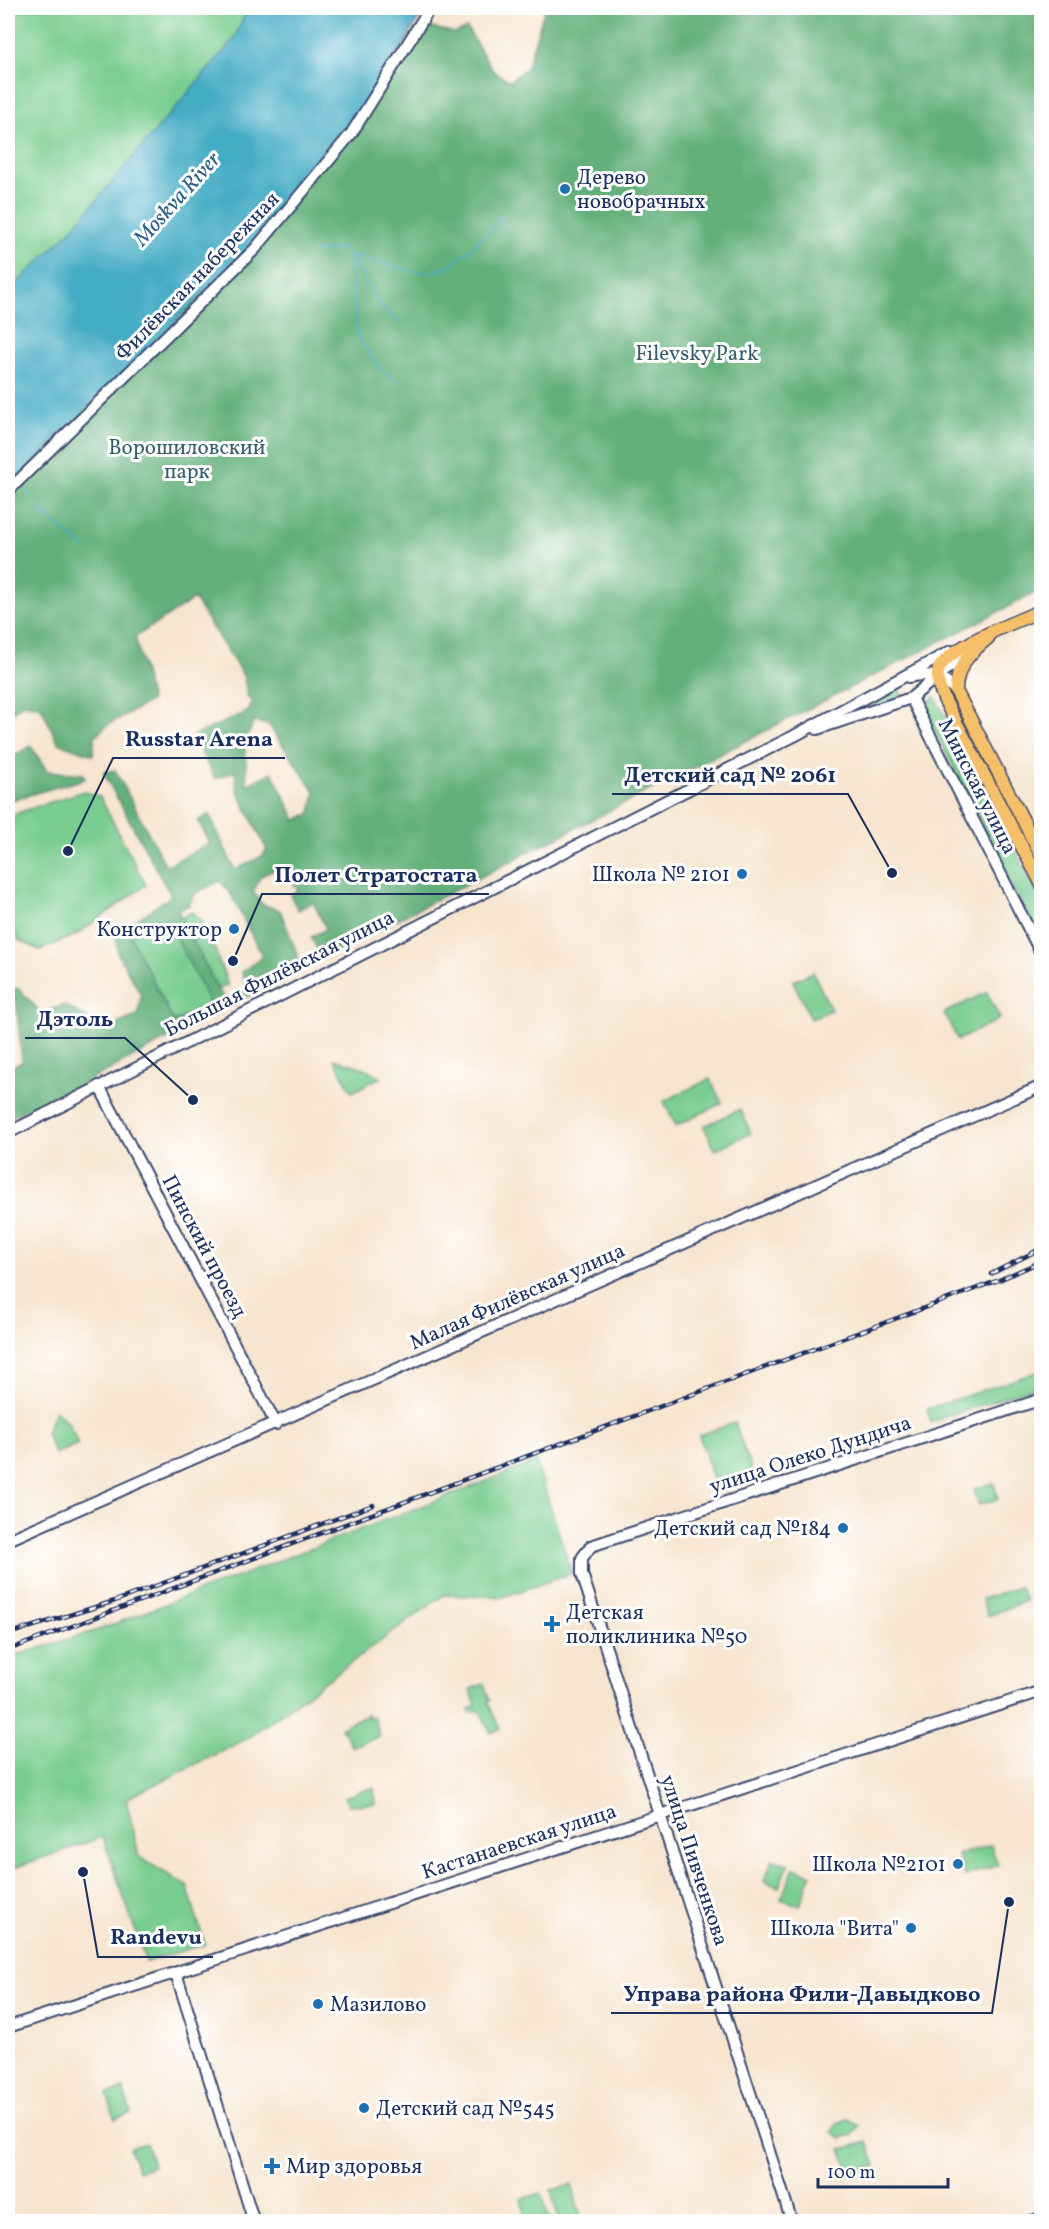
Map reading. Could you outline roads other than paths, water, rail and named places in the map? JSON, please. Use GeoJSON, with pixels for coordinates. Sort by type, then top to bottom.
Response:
{"type":"FeatureCollection","features":[{"type":"Feature","properties":{"kind":"main road","name":"Большая Филёвская улица"},"geometry":{"type":"LineString","coordinates":[[968,643],[1041,610]]}},
{"type":"Feature","properties":{"kind":"main road"},"geometry":{"type":"LineString","coordinates":[[965,658],[994,633]]}},
{"type":"Feature","properties":{"kind":"main road"},"geometry":{"type":"LineString","coordinates":[[938,676],[943,664],[968,643]]}},
{"type":"Feature","properties":{"kind":"main road","name":"Минская улица"},"geometry":{"type":"LineString","coordinates":[[965,658],[958,674],[956,691],[1041,857]]}},
{"type":"Feature","properties":{"kind":"main road","name":"Минская улица"},"geometry":{"type":"LineString","coordinates":[[938,676],[945,701],[1041,885]]}},
{"type":"Feature","properties":{"kind":"street","name":"Филёвская набережная"},"geometry":{"type":"LineString","coordinates":[[8,491],[255,249],[351,134],[430,8]]}},
{"type":"Feature","properties":{"kind":"street","name":"Большая Филёвская улица"},"geometry":{"type":"LineString","coordinates":[[8,1133],[794,736],[968,643]]}},
{"type":"Feature","properties":{"kind":"street","name":"Большая Филёвская улица"},"geometry":{"type":"LineString","coordinates":[[794,736],[911,698],[965,658]]}},
{"type":"Feature","properties":{"kind":"street","name":"Большая Филёвская улица"},"geometry":{"type":"LineString","coordinates":[[897,679],[923,674],[938,676]]}},
{"type":"Feature","properties":{"kind":"street"},"geometry":{"type":"LineString","coordinates":[[938,676],[956,691]]}},
{"type":"Feature","properties":{"kind":"street"},"geometry":{"type":"LineString","coordinates":[[920,690],[936,694],[945,701]]}},
{"type":"Feature","properties":{"kind":"street","name":"Минская улица"},"geometry":{"type":"LineString","coordinates":[[911,698],[1041,955]]}},
{"type":"Feature","properties":{"kind":"street","name":"Пинский проезд"},"geometry":{"type":"LineString","coordinates":[[99,1086],[276,1424]]}},
{"type":"Feature","properties":{"kind":"street","name":"Малая Филёвская улица"},"geometry":{"type":"LineString","coordinates":[[8,1540],[1041,1086]]}},
{"type":"Feature","properties":{"kind":"street","name":"улица Олеко Дундича"},"geometry":{"type":"LineString","coordinates":[[591,1546],[1041,1399]]}},
{"type":"Feature","properties":{"kind":"street","name":"улица Пивченкова"},"geometry":{"type":"LineString","coordinates":[[591,1546],[582,1558],[582,1574],[792,2222]]}},
{"type":"Feature","properties":{"kind":"street","name":"Кастанаевская улица"},"geometry":{"type":"LineString","coordinates":[[8,2027],[1041,1691]]}},
{"type":"Feature","properties":{"kind":"street"},"geometry":{"type":"LineString","coordinates":[[176,1973],[254,2222]]}},
{"type":"Feature","properties":{"kind":"street"},"geometry":{"type":"LineString","coordinates":[[1029,2222],[1041,2218]]}},
{"type":"Feature","properties":{"kind":"water","name":"Moskva River"},"geometry":{"type":"Polygon","coordinates":[[[248,8],[414,8],[423,13],[341,140],[252,245],[8,487],[8,292],[73,228],[234,39],[248,8]]]}},
{"type":"Feature","properties":{"kind":"waterway"},"geometry":{"type":"LineString","coordinates":[[399,382],[381,370],[357,336],[350,255],[422,273],[438,271],[469,250],[502,216]]}},
{"type":"Feature","properties":{"kind":"waterway"},"geometry":{"type":"LineString","coordinates":[[316,252],[341,248],[350,255],[380,306],[400,323]]}},
{"type":"Feature","properties":{"kind":"waterway"},"geometry":{"type":"LineString","coordinates":[[23,485],[30,496]]}},
{"type":"Feature","properties":{"kind":"waterway"},"geometry":{"type":"LineString","coordinates":[[39,510],[85,548]]}},
{"type":"Feature","properties":{"kind":"railway"},"geometry":{"type":"LineString","coordinates":[[991,1274],[1042,1248]]}},
{"type":"Feature","properties":{"kind":"railway"},"geometry":{"type":"LineString","coordinates":[[8,1650],[999,1280],[1042,1261]]}},
{"type":"Feature","properties":{"kind":"railway"},"geometry":{"type":"LineString","coordinates":[[8,1634],[115,1601],[373,1505]]}},
{"type":"Feature","properties":{"kind":"place","name":"Дерево новобрачных"},"geometry":{"type":"Point","coordinates":[565,189]}},
{"type":"Feature","properties":{"kind":"place","name":"Russtar Arena"},"geometry":{"type":"Point","coordinates":[68,851]}},
{"type":"Feature","properties":{"kind":"place","name":"Детский сад № 2061"},"geometry":{"type":"Point","coordinates":[892,873]}},
{"type":"Feature","properties":{"kind":"place","name":"Школа № 2101"},"geometry":{"type":"Point","coordinates":[742,874]}},
{"type":"Feature","properties":{"kind":"place","name":"Конструктор"},"geometry":{"type":"Point","coordinates":[234,929]}},
{"type":"Feature","properties":{"kind":"place","name":"Полет Стратостата"},"geometry":{"type":"Point","coordinates":[233,961]}},
{"type":"Feature","properties":{"kind":"place","name":"Дэтоль"},"geometry":{"type":"Point","coordinates":[193,1100]}},
{"type":"Feature","properties":{"kind":"place","name":"Детский сад №184"},"geometry":{"type":"Point","coordinates":[843,1528]}},
{"type":"Feature","properties":{"kind":"place","name":"Детская поликлиника №50"},"geometry":{"type":"Point","coordinates":[552,1624]}},
{"type":"Feature","properties":{"kind":"place","name":"Школа №2101"},"geometry":{"type":"Point","coordinates":[958,1864]}},
{"type":"Feature","properties":{"kind":"place","name":"Randevu"},"geometry":{"type":"Point","coordinates":[83,1872]}},
{"type":"Feature","properties":{"kind":"place","name":"Управа района Фили-Давыдково"},"geometry":{"type":"Point","coordinates":[1009,1902]}},
{"type":"Feature","properties":{"kind":"place","name":"Школа \"Вита\""},"geometry":{"type":"Point","coordinates":[911,1928]}},
{"type":"Feature","properties":{"kind":"place","name":"Мазилово"},"geometry":{"type":"Point","coordinates":[318,2004]}},
{"type":"Feature","properties":{"kind":"place","name":"Детский сад №545"},"geometry":{"type":"Point","coordinates":[364,2108]}},
{"type":"Feature","properties":{"kind":"place","name":"Мир здоровья"},"geometry":{"type":"Point","coordinates":[272,2166]}},
{"type":"Feature","properties":{"kind":"park label","name":"Filevsky Park"},"geometry":{"type":"Point","coordinates":[697,353]}},
{"type":"Feature","properties":{"kind":"park label","name":"Ворошиловский парк"},"geometry":{"type":"Point","coordinates":[187,459]}}]}
